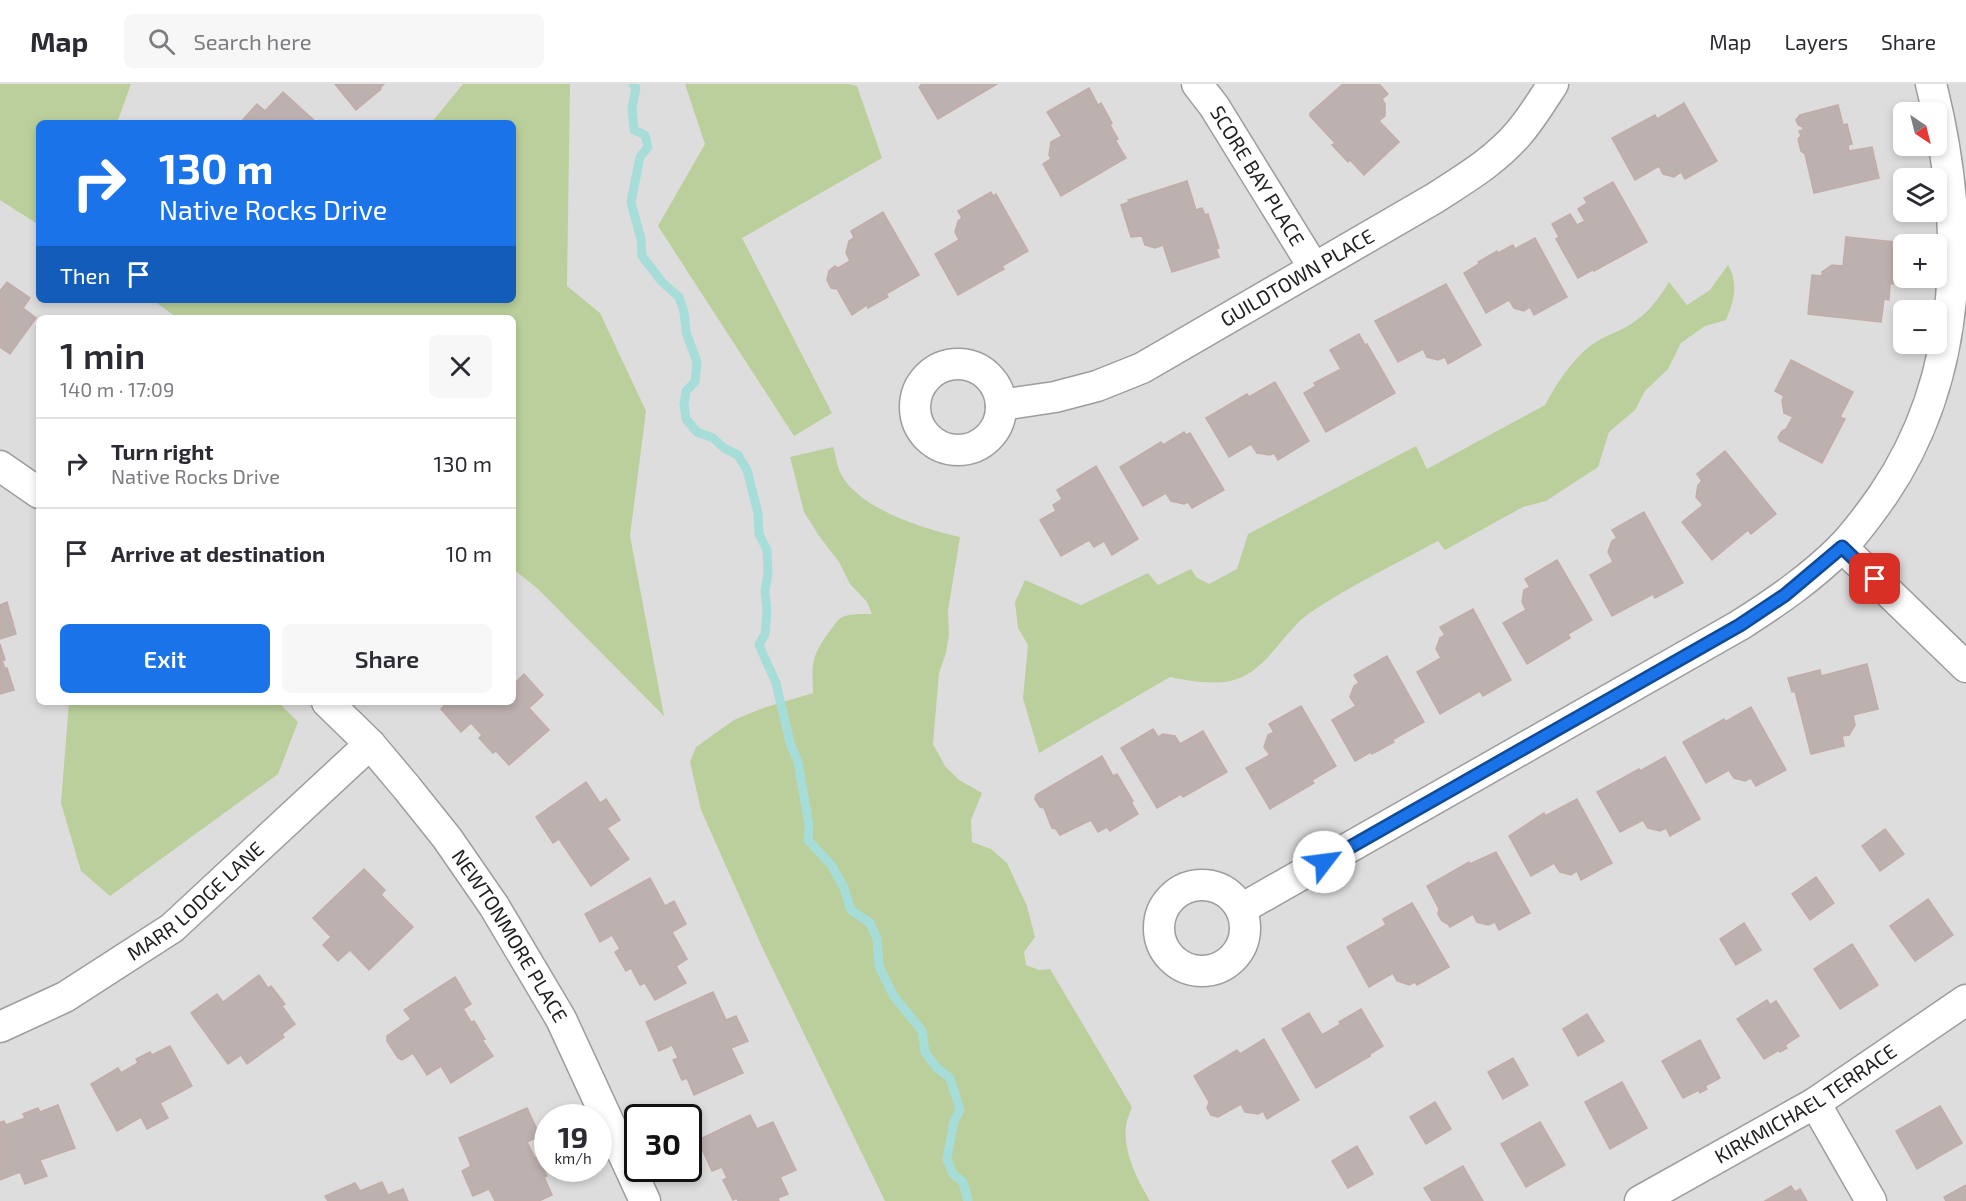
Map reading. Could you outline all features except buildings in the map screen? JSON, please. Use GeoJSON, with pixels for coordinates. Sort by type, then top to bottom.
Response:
{"type":"FeatureCollection","features":[{"type":"Feature","properties":{"kind":"street","name":"SCORE BAY PLACE"},"geometry":{"type":"LineString","coordinates":[[1197,84],[1214,106],[1314,268]]}},
{"type":"Feature","properties":{"kind":"street","name":"GUILDTOWN PLACE"},"geometry":{"type":"LineString","coordinates":[[1001,405],[1055,397],[1097,386],[1142,368],[1314,268],[1470,176],[1496,156],[1517,135],[1553,84]]}},
{"type":"Feature","properties":{"kind":"street"},"geometry":{"type":"LineString","coordinates":[[1241,909],[1740,625],[1785,595],[1842,547],[1891,483],[1932,410],[1947,369],[1956,325],[1963,280],[1962,220],[1955,162],[1931,84]]}},
{"type":"Feature","properties":{"kind":"street"},"geometry":{"type":"LineString","coordinates":[[0,466],[36,491]]}},
{"type":"Feature","properties":{"kind":"street"},"geometry":{"type":"LineString","coordinates":[[1842,547],[1966,667]]}},
{"type":"Feature","properties":{"kind":"street","name":"NEWTONMORE PLACE"},"geometry":{"type":"LineString","coordinates":[[330,705],[370,744],[447,838],[494,906],[561,1019],[645,1201]]}},
{"type":"Feature","properties":{"kind":"street","name":"MARR LODGE LANE"},"geometry":{"type":"LineString","coordinates":[[0,1027],[65,997],[172,928],[370,744]]}},
{"type":"Feature","properties":{"kind":"street","name":"KIRKMICHAEL TERRACE"},"geometry":{"type":"LineString","coordinates":[[1640,1201],[1815,1103],[1966,1000]]}},
{"type":"Feature","properties":{"kind":"street"},"geometry":{"type":"LineString","coordinates":[[1815,1103],[1871,1201]]}},
{"type":"Feature","properties":{"kind":"shaded area"},"geometry":{"type":"Polygon","coordinates":[[[0,84],[1966,84],[1966,1201],[0,1201],[0,84]]]}},
{"type":"Feature","properties":{"kind":"green space"},"geometry":{"type":"Polygon","coordinates":[[[0,84],[131,84],[118,120],[36,120],[36,223],[0,200],[0,84]]]}},
{"type":"Feature","properties":{"kind":"green space"},"geometry":{"type":"Polygon","coordinates":[[[463,84],[570,84],[567,286],[600,313],[646,411],[630,536],[664,716],[537,588],[516,571],[516,315],[173,315],[157,303],[516,303],[516,120],[433,120],[463,84]]]}},
{"type":"Feature","properties":{"kind":"green space"},"geometry":{"type":"Polygon","coordinates":[[[685,84],[848,84],[857,86],[882,158],[742,238],[832,413],[794,436],[658,226],[705,144],[685,84]]]}},
{"type":"Feature","properties":{"kind":"green space"},"geometry":{"type":"Polygon","coordinates":[[[1728,265],[1733,279],[1734,292],[1726,320],[1705,326],[1681,343],[1668,369],[1645,391],[1635,410],[1609,432],[1598,467],[1546,501],[1523,507],[1445,550],[1438,541],[1342,593],[1301,620],[1268,658],[1249,673],[1237,679],[1222,682],[1170,677],[1039,753],[1023,698],[1028,645],[1018,628],[1015,602],[1025,580],[1081,605],[1148,573],[1158,585],[1191,569],[1196,577],[1209,584],[1237,569],[1248,534],[1416,446],[1427,469],[1545,405],[1565,373],[1583,352],[1638,319],[1655,303],[1669,282],[1687,305],[1710,290],[1728,265]]]}},
{"type":"Feature","properties":{"kind":"green space"},"geometry":{"type":"Polygon","coordinates":[[[833,447],[841,474],[862,497],[877,507],[911,523],[960,537],[948,611],[949,635],[939,673],[933,744],[945,766],[959,780],[982,793],[971,820],[972,842],[991,849],[1007,863],[1027,906],[1035,937],[1024,952],[1026,965],[1039,970],[1050,969],[1132,1107],[1126,1125],[1127,1145],[1136,1174],[1150,1201],[885,1201],[763,949],[701,810],[690,762],[696,747],[734,720],[763,708],[813,693],[815,656],[836,622],[855,614],[872,614],[867,602],[850,584],[839,562],[804,512],[790,457],[833,447]]]}},
{"type":"Feature","properties":{"kind":"green space"},"geometry":{"type":"Polygon","coordinates":[[[69,705],[281,705],[298,722],[278,774],[110,896],[81,871],[61,803],[69,705]]]}},
{"type":"Feature","properties":{"kind":"waterway"},"geometry":{"type":"LineString","coordinates":[[633,84],[636,88],[632,108],[634,130],[645,135],[648,147],[640,157],[631,202],[641,239],[642,256],[662,282],[679,297],[684,312],[686,332],[697,362],[695,382],[686,391],[684,404],[686,419],[697,432],[713,438],[724,448],[738,455],[747,470],[758,513],[759,534],[767,550],[768,573],[765,591],[767,611],[765,634],[759,645],[776,683],[790,743],[798,762],[809,825],[808,840],[832,866],[844,888],[851,910],[870,923],[877,939],[879,966],[893,995],[922,1031],[925,1052],[937,1068],[950,1078],[960,1110],[954,1121],[947,1159],[953,1174],[963,1182],[968,1201]]}},
{"type":"Feature","properties":{"kind":"route"},"geometry":{"type":"LineString","coordinates":[[1324,862],[1740,625],[1812,575],[1842,547],[1875,579]]}}]}
